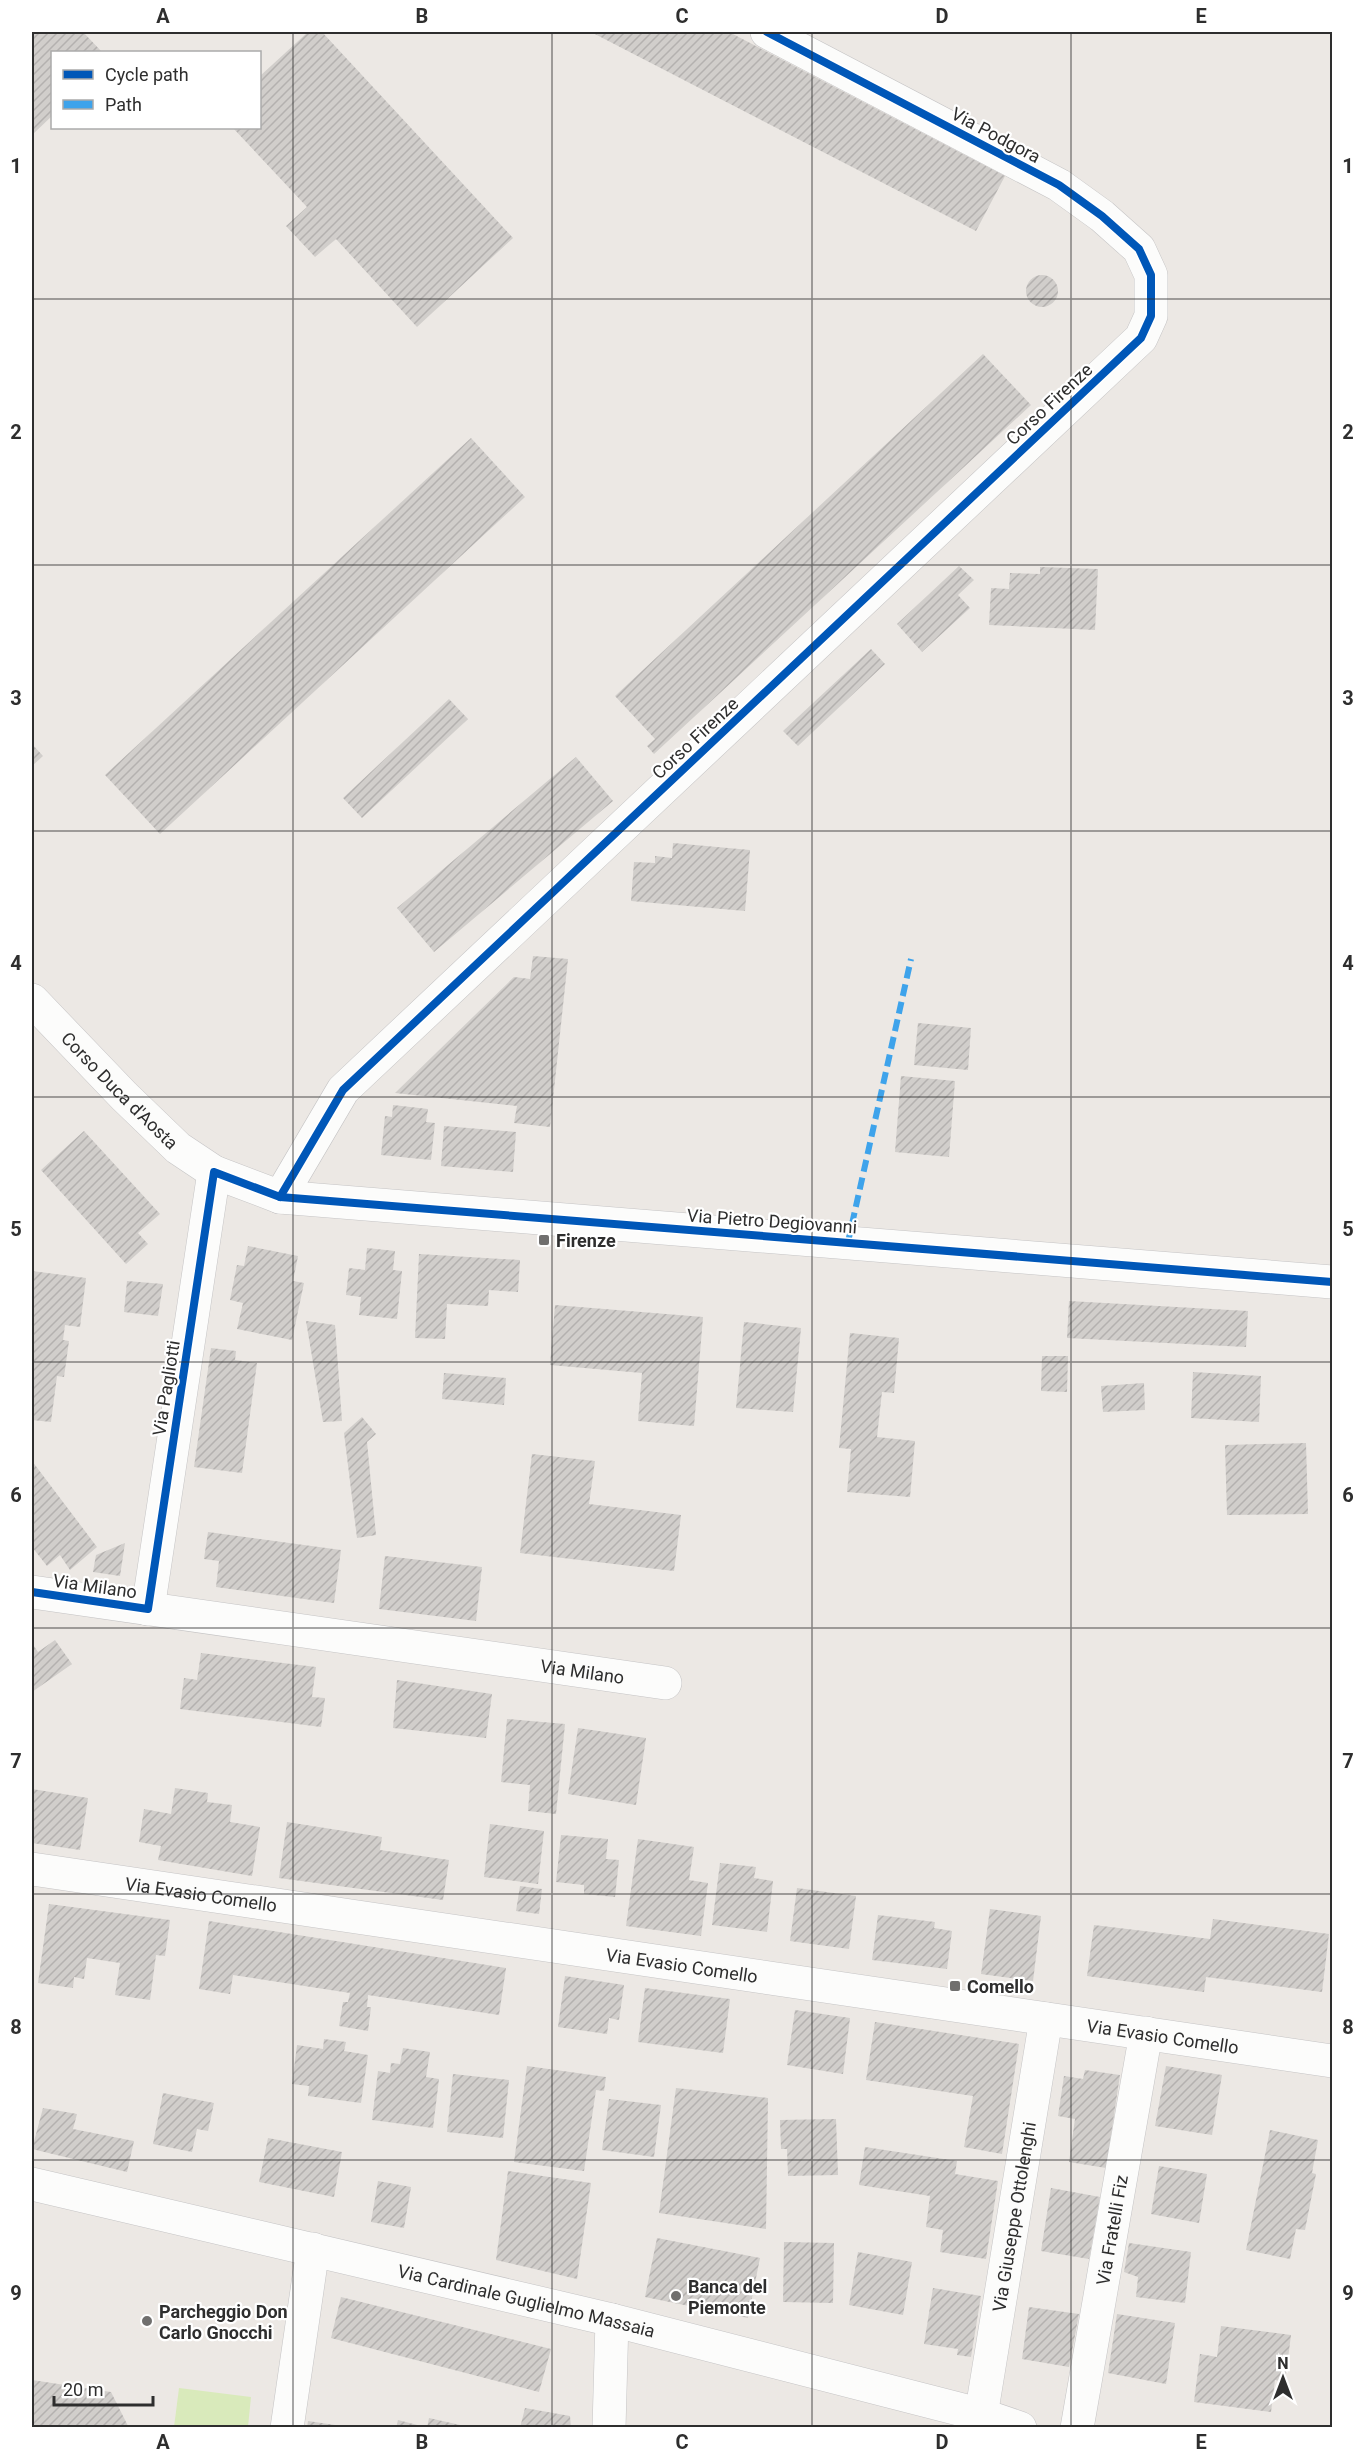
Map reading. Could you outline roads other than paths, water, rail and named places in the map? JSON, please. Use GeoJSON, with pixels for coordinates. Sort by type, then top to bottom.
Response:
{"type":"FeatureCollection","features":[{"type":"Feature","properties":{"kind":"street","name":"Via Podgora"},"geometry":{"type":"LineString","coordinates":[[767,32],[1059,185],[1102,216],[1139,249],[1151,275],[1151,316]]}},
{"type":"Feature","properties":{"kind":"street","name":"Corso Firenze"},"geometry":{"type":"LineString","coordinates":[[280,1197],[343,1090],[1141,338],[1151,316]]}},
{"type":"Feature","properties":{"kind":"street","name":"Corso Duca d'Aosta"},"geometry":{"type":"LineString","coordinates":[[32,1000],[178,1148],[214,1172]]}},
{"type":"Feature","properties":{"kind":"street","name":"Via Pietro Degiovanni"},"geometry":{"type":"LineString","coordinates":[[214,1172],[280,1197],[1332,1282]]}},
{"type":"Feature","properties":{"kind":"street","name":"Via Pagliotti"},"geometry":{"type":"LineString","coordinates":[[148,1609],[214,1172]]}},
{"type":"Feature","properties":{"kind":"street","name":"Via Milano"},"geometry":{"type":"LineString","coordinates":[[34,1593],[664,1683]]}},
{"type":"Feature","properties":{"kind":"street","name":"Via Evasio Comello"},"geometry":{"type":"LineString","coordinates":[[32,1869],[1332,2061]]}},
{"type":"Feature","properties":{"kind":"street","name":"Via Giuseppe Ottolenghi"},"geometry":{"type":"LineString","coordinates":[[981,2421],[1046,2019]]}},
{"type":"Feature","properties":{"kind":"street","name":"Via Fratelli Fiz"},"geometry":{"type":"LineString","coordinates":[[1077,2427],[1146,2033]]}},
{"type":"Feature","properties":{"kind":"street","name":"Via Cardinale Guglielmo Massaia"},"geometry":{"type":"LineString","coordinates":[[32,2184],[612,2320],[981,2421],[1020,2427]]}},
{"type":"Feature","properties":{"kind":"street"},"geometry":{"type":"LineString","coordinates":[[287,2427],[313,2249]]}},
{"type":"Feature","properties":{"kind":"street"},"geometry":{"type":"LineString","coordinates":[[609,2427],[612,2320]]}},
{"type":"Feature","properties":{"kind":"place","name":"Firenze"},"geometry":{"type":"Point","coordinates":[544,1240]}},
{"type":"Feature","properties":{"kind":"place","name":"Comello"},"geometry":{"type":"Point","coordinates":[955,1986]}},
{"type":"Feature","properties":{"kind":"place","name":"Banca del Piemonte"},"geometry":{"type":"Point","coordinates":[676,2296]}},
{"type":"Feature","properties":{"kind":"place","name":"Parcheggio Don Carlo Gnocchi"},"geometry":{"type":"Point","coordinates":[147,2321]}}]}
